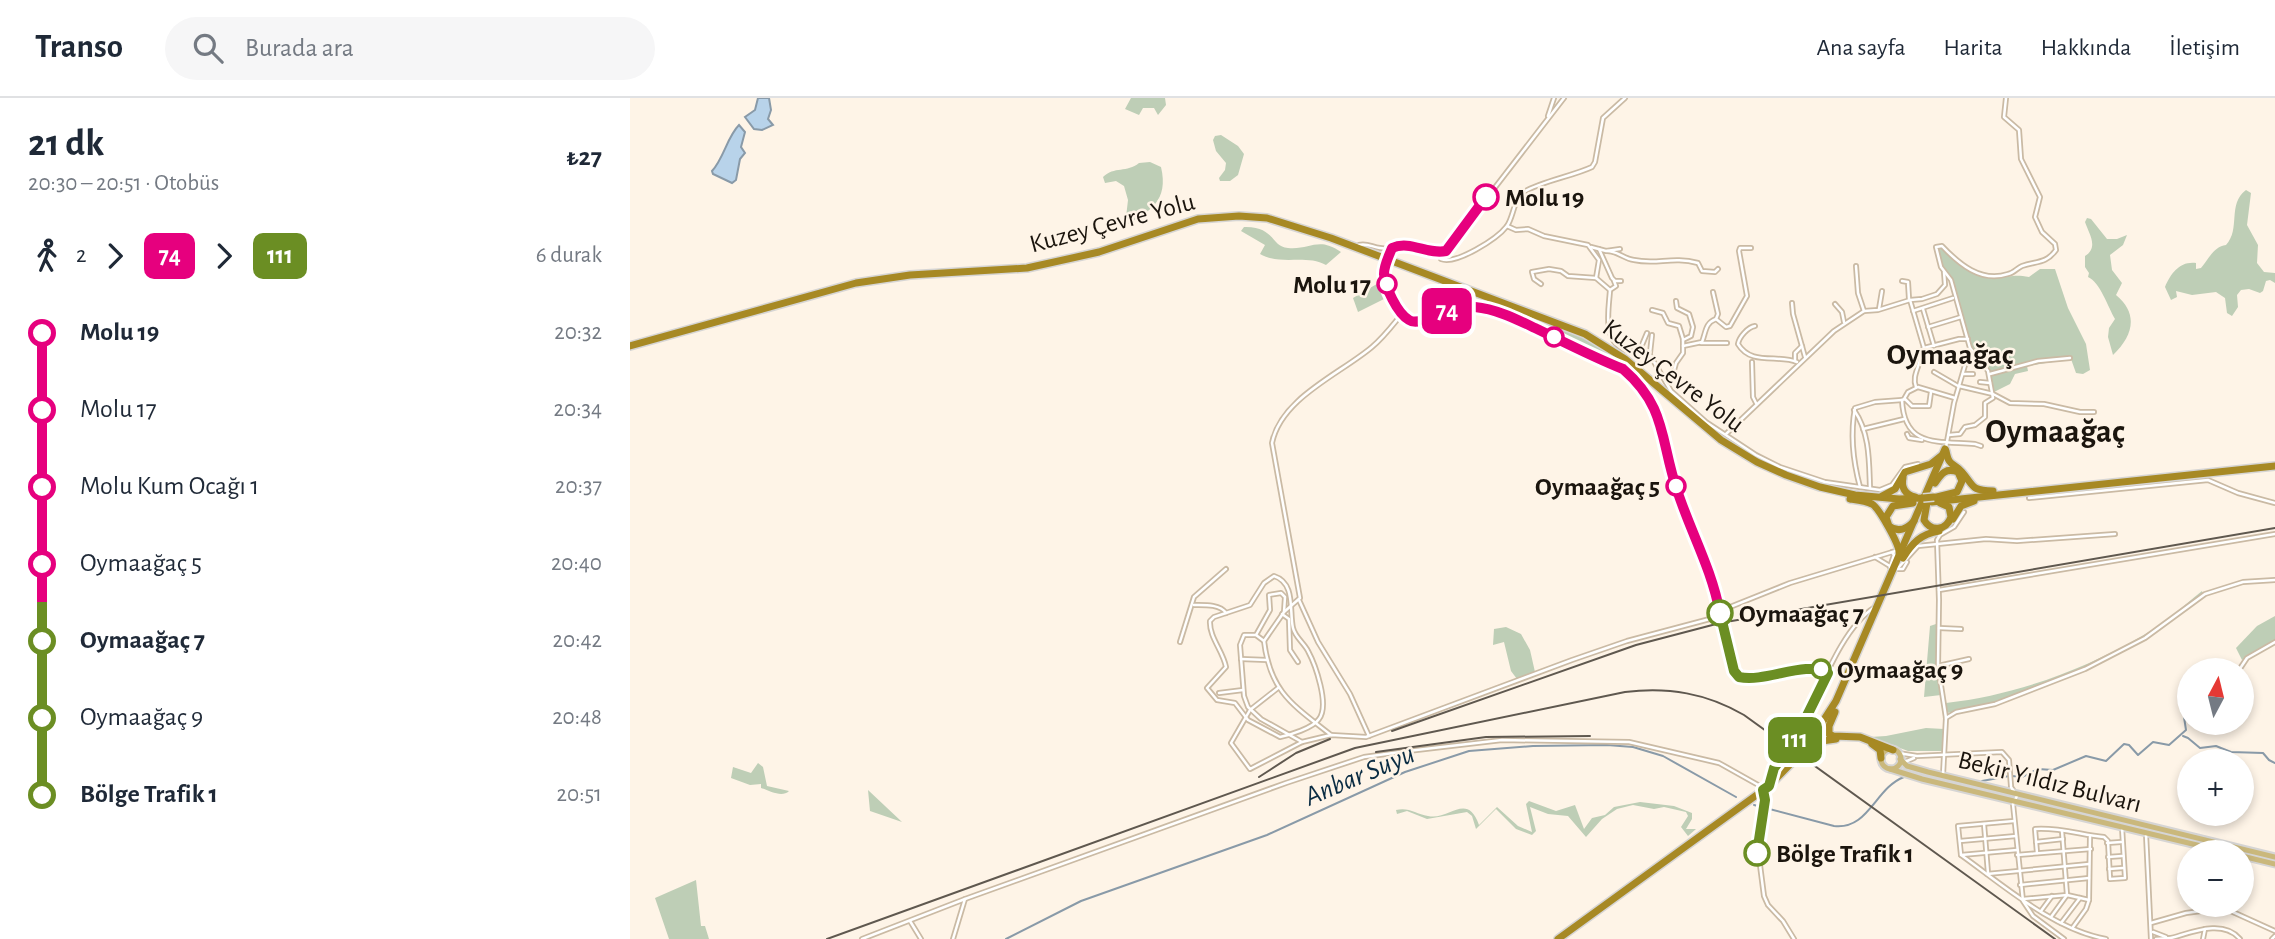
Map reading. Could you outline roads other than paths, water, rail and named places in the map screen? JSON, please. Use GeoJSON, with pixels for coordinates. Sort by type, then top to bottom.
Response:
{"type":"FeatureCollection","features":[{"type":"Feature","properties":{"kind":"highway","name":"Kuzey Çevre Yolu"},"geometry":{"type":"LineString","coordinates":[[630,348],[856,283],[910,275],[1041,266],[1099,252],[1183,222],[1214,216],[1267,218],[1300,226],[1585,334],[1625,359],[1703,426],[1736,450],[1786,475],[1840,492],[1886,499],[1926,501]]}},
{"type":"Feature","properties":{"kind":"highway","name":"Kuzey Çevre Yolu"},"geometry":{"type":"LineString","coordinates":[[630,348],[857,285],[900,279],[1035,270],[1089,258],[1199,221],[1240,219],[1266,221],[1329,240],[1583,336],[1623,361],[1702,429],[1734,452],[1775,474],[1819,490],[1872,500],[1926,501],[2275,464]]}},
{"type":"Feature","properties":{"kind":"highway"},"geometry":{"type":"LineString","coordinates":[[1840,492],[1887,495],[1895,489],[1905,471],[1931,464],[1944,449]]}},
{"type":"Feature","properties":{"kind":"highway"},"geometry":{"type":"LineString","coordinates":[[1564,939],[1747,804],[1794,762],[1826,719],[1898,565],[1915,520],[1935,484],[1945,459],[1944,449]]}},
{"type":"Feature","properties":{"kind":"highway"},"geometry":{"type":"LineString","coordinates":[[1944,449],[1951,465],[1962,472],[1972,487],[2005,492]]}},
{"type":"Feature","properties":{"kind":"highway"},"geometry":{"type":"LineString","coordinates":[[1898,758],[1860,737],[1833,736],[1829,734],[1829,726],[1926,501],[1944,449]]}},
{"type":"Feature","properties":{"kind":"highway"},"geometry":{"type":"LineString","coordinates":[[1915,520],[1904,529],[1896,530],[1889,526],[1886,517],[1894,506],[1957,492],[1962,481],[1958,472],[1949,470],[1943,473],[1935,484]]}},
{"type":"Feature","properties":{"kind":"highway"},"geometry":{"type":"LineString","coordinates":[[1819,490],[1874,506],[1897,538],[1898,565]]}},
{"type":"Feature","properties":{"kind":"highway"},"geometry":{"type":"LineString","coordinates":[[1898,565],[1912,544],[1921,537],[1948,526],[1956,511],[1964,504],[2005,492]]}},
{"type":"Feature","properties":{"kind":"highway"},"geometry":{"type":"LineString","coordinates":[[1765,789],[1790,771],[1809,750],[1837,705]]}},
{"type":"Feature","properties":{"kind":"highway"},"geometry":{"type":"LineString","coordinates":[[1809,750],[1827,739],[1857,739],[1874,745],[1880,750],[1881,758]]}},
{"type":"Feature","properties":{"kind":"highway"},"geometry":{"type":"LineString","coordinates":[[1558,939],[1747,804]]}},
{"type":"Feature","properties":{"kind":"main road"},"geometry":{"type":"LineString","coordinates":[[1885,751],[1898,758],[1890,769],[1883,765],[1881,758],[1885,751]]}},
{"type":"Feature","properties":{"kind":"main road","name":"Bekir Yıldız Bulvarı"},"geometry":{"type":"LineString","coordinates":[[1898,758],[1912,767],[2275,857]]}},
{"type":"Feature","properties":{"kind":"main road","name":"Bekir Yıldız Bulvarı"},"geometry":{"type":"LineString","coordinates":[[1890,769],[2012,802],[2177,840]]}},
{"type":"Feature","properties":{"kind":"main road"},"geometry":{"type":"LineString","coordinates":[[2254,859],[2275,864]]}},
{"type":"Feature","properties":{"kind":"street"},"geometry":{"type":"LineString","coordinates":[[1545,122],[1555,98]]}},
{"type":"Feature","properties":{"kind":"street"},"geometry":{"type":"LineString","coordinates":[[1564,98],[1441,258],[1446,261],[1470,254],[1507,226],[1524,192],[1594,165],[1603,118],[1625,98]]}},
{"type":"Feature","properties":{"kind":"street"},"geometry":{"type":"LineString","coordinates":[[1726,433],[1786,377],[1797,362],[1833,331],[1864,310],[1878,310],[1939,293],[1945,283],[1936,250],[1939,245],[1963,266],[1983,275],[1996,277],[2042,262],[2056,250],[2055,244],[2042,232],[2035,217],[2040,197],[2021,159],[2019,130],[2004,117],[2006,98]]}},
{"type":"Feature","properties":{"kind":"street"},"geometry":{"type":"LineString","coordinates":[[1507,226],[1616,252],[1636,261],[1680,259],[1698,263],[1702,271],[1715,272],[1718,269]]}},
{"type":"Feature","properties":{"kind":"street"},"geometry":{"type":"LineString","coordinates":[[1357,247],[1364,244],[1392,248],[1398,245],[1443,253]]}},
{"type":"Feature","properties":{"kind":"street"},"geometry":{"type":"LineString","coordinates":[[1591,247],[1599,261],[1597,278]]}},
{"type":"Feature","properties":{"kind":"street"},"geometry":{"type":"LineString","coordinates":[[1392,248],[1385,265],[1387,284],[1401,313],[1416,323],[1455,308],[1471,306],[1487,309],[1623,369],[1635,379],[1657,413],[1677,491],[1704,556],[1734,671],[1739,677],[1752,678],[1816,669],[1828,673]]}},
{"type":"Feature","properties":{"kind":"street"},"geometry":{"type":"LineString","coordinates":[[1716,319],[1729,327],[1747,296],[1739,251],[1740,248],[1751,248]]}},
{"type":"Feature","properties":{"kind":"street"},"geometry":{"type":"LineString","coordinates":[[1599,249],[1616,286],[1610,290]]}},
{"type":"Feature","properties":{"kind":"street"},"geometry":{"type":"LineString","coordinates":[[1607,251],[1620,249]]}},
{"type":"Feature","properties":{"kind":"street"},"geometry":{"type":"LineString","coordinates":[[1856,266],[1858,293],[1864,310]]}},
{"type":"Feature","properties":{"kind":"street"},"geometry":{"type":"LineString","coordinates":[[1541,284],[1533,277],[1533,271],[1552,269],[1568,276],[1597,278],[1610,290],[1611,337],[1622,348],[1650,355]]}},
{"type":"Feature","properties":{"kind":"street"},"geometry":{"type":"LineString","coordinates":[[1943,269],[1951,281],[1970,348],[1990,374],[1993,394],[1993,398],[1985,403],[1985,417],[1975,425],[1965,427],[1960,434],[1949,435]]}},
{"type":"Feature","properties":{"kind":"street"},"geometry":{"type":"LineString","coordinates":[[1614,281],[1620,281]]}},
{"type":"Feature","properties":{"kind":"street"},"geometry":{"type":"LineString","coordinates":[[1902,281],[1908,282],[1910,300],[1924,348]]}},
{"type":"Feature","properties":{"kind":"street"},"geometry":{"type":"LineString","coordinates":[[1878,310],[1882,291]]}},
{"type":"Feature","properties":{"kind":"street"},"geometry":{"type":"LineString","coordinates":[[1701,343],[1708,323],[1718,316],[1713,292]]}},
{"type":"Feature","properties":{"kind":"street"},"geometry":{"type":"LineString","coordinates":[[1913,311],[1955,298]]}},
{"type":"Feature","properties":{"kind":"street"},"geometry":{"type":"LineString","coordinates":[[1676,302],[1677,308],[1689,313],[1693,325],[1691,336],[1684,340]]}},
{"type":"Feature","properties":{"kind":"street"},"geometry":{"type":"LineString","coordinates":[[1792,303],[1805,357]]}},
{"type":"Feature","properties":{"kind":"street"},"geometry":{"type":"LineString","coordinates":[[1835,304],[1842,312],[1844,324]]}},
{"type":"Feature","properties":{"kind":"street"},"geometry":{"type":"LineString","coordinates":[[1923,308],[1934,346]]}},
{"type":"Feature","properties":{"kind":"street"},"geometry":{"type":"LineString","coordinates":[[1652,310],[1663,313],[1668,323],[1679,326],[1684,340],[1683,353],[1673,374],[1665,382]]}},
{"type":"Feature","properties":{"kind":"street"},"geometry":{"type":"LineString","coordinates":[[1369,736],[1350,694],[1323,651],[1299,600],[1272,440],[1290,409],[1372,347],[1401,313]]}},
{"type":"Feature","properties":{"kind":"street"},"geometry":{"type":"LineString","coordinates":[[1928,327],[1961,317]]}},
{"type":"Feature","properties":{"kind":"street"},"geometry":{"type":"LineString","coordinates":[[1755,326],[1749,328],[1739,339],[1741,348],[1759,359],[1797,362]]}},
{"type":"Feature","properties":{"kind":"street"},"geometry":{"type":"LineString","coordinates":[[1639,352],[1647,333]]}},
{"type":"Feature","properties":{"kind":"street"},"geometry":{"type":"LineString","coordinates":[[1652,335],[1650,355],[1673,392],[1706,422],[1756,455],[1786,470],[1825,482],[1886,488],[1893,484],[1905,467],[1924,463],[1944,449],[1975,444],[1980,446]]}},
{"type":"Feature","properties":{"kind":"street"},"geometry":{"type":"LineString","coordinates":[[1916,387],[1915,375],[1924,348],[1968,339]]}},
{"type":"Feature","properties":{"kind":"street"},"geometry":{"type":"LineString","coordinates":[[1683,346],[1727,343]]}},
{"type":"Feature","properties":{"kind":"street"},"geometry":{"type":"LineString","coordinates":[[1797,362],[1795,353],[1802,346]]}},
{"type":"Feature","properties":{"kind":"street"},"geometry":{"type":"LineString","coordinates":[[1944,449],[1970,348]]}},
{"type":"Feature","properties":{"kind":"street"},"geometry":{"type":"LineString","coordinates":[[1947,358],[1966,363]]}},
{"type":"Feature","properties":{"kind":"street"},"geometry":{"type":"LineString","coordinates":[[1990,374],[2038,361],[2070,358]]}},
{"type":"Feature","properties":{"kind":"street"},"geometry":{"type":"LineString","coordinates":[[1752,362],[1753,397],[1756,403]]}},
{"type":"Feature","properties":{"kind":"street"},"geometry":{"type":"LineString","coordinates":[[1934,372],[1959,386],[1993,394],[2010,403],[2048,404],[2080,412],[2094,412]]}},
{"type":"Feature","properties":{"kind":"street"},"geometry":{"type":"LineString","coordinates":[[1962,374],[1973,374]]}},
{"type":"Feature","properties":{"kind":"street"},"geometry":{"type":"LineString","coordinates":[[1980,382],[1991,383]]}},
{"type":"Feature","properties":{"kind":"street"},"geometry":{"type":"LineString","coordinates":[[1944,449],[1924,440],[1909,429],[1904,419],[1903,400],[1908,392],[1916,387],[1955,398]]}},
{"type":"Feature","properties":{"kind":"street"},"geometry":{"type":"LineString","coordinates":[[1854,410],[1875,402],[1903,400],[1912,407],[1929,406],[1931,391]]}},
{"type":"Feature","properties":{"kind":"street"},"geometry":{"type":"LineString","coordinates":[[1854,410],[1853,455],[1860,487]]}},
{"type":"Feature","properties":{"kind":"street"},"geometry":{"type":"LineString","coordinates":[[1854,410],[1863,429],[1870,457],[1870,488]]}},
{"type":"Feature","properties":{"kind":"street"},"geometry":{"type":"LineString","coordinates":[[1863,429],[1904,419]]}},
{"type":"Feature","properties":{"kind":"street"},"geometry":{"type":"LineString","coordinates":[[1906,434],[1910,438],[1924,440]]}},
{"type":"Feature","properties":{"kind":"street"},"geometry":{"type":"LineString","coordinates":[[2029,498],[2208,480],[2238,494],[2275,503]]}},
{"type":"Feature","properties":{"kind":"street"},"geometry":{"type":"LineString","coordinates":[[1943,775],[1946,718],[1938,666],[1937,545],[1938,536],[1953,528],[1964,512]]}},
{"type":"Feature","properties":{"kind":"street"},"geometry":{"type":"LineString","coordinates":[[1875,557],[1898,565],[1916,547],[1986,539],[2013,541],[2115,534]]}},
{"type":"Feature","properties":{"kind":"street"},"geometry":{"type":"LineString","coordinates":[[1939,590],[2275,534]]}},
{"type":"Feature","properties":{"kind":"street"},"geometry":{"type":"LineString","coordinates":[[1720,611],[1790,583],[1896,551]]}},
{"type":"Feature","properties":{"kind":"street"},"geometry":{"type":"LineString","coordinates":[[1180,642],[1194,597],[1226,569]]}},
{"type":"Feature","properties":{"kind":"street"},"geometry":{"type":"LineString","coordinates":[[1273,576],[1279,577],[1285,584],[1292,606],[1294,633],[1307,649],[1320,682],[1322,713],[1316,723],[1289,734],[1276,736],[1245,717],[1237,705],[1217,700],[1207,688],[1226,667],[1209,623],[1214,617],[1226,613],[1250,605],[1273,576]]}},
{"type":"Feature","properties":{"kind":"street"},"geometry":{"type":"LineString","coordinates":[[1946,718],[1956,712],[2000,702],[2085,669],[2145,638],[2205,594],[2243,582],[2275,580]]}},
{"type":"Feature","properties":{"kind":"street"},"geometry":{"type":"LineString","coordinates":[[1256,635],[1270,610],[1270,594],[1279,592],[1284,596],[1283,613]]}},
{"type":"Feature","properties":{"kind":"street"},"geometry":{"type":"LineString","coordinates":[[1299,600],[1283,613],[1264,641],[1267,660],[1278,688],[1331,735]]}},
{"type":"Feature","properties":{"kind":"street"},"geometry":{"type":"LineString","coordinates":[[1794,939],[1764,896],[1757,842],[1765,789],[1774,768],[1795,740],[1850,634],[1868,612],[1879,604]]}},
{"type":"Feature","properties":{"kind":"street"},"geometry":{"type":"LineString","coordinates":[[1192,605],[1223,608],[1226,613]]}},
{"type":"Feature","properties":{"kind":"street"},"geometry":{"type":"LineString","coordinates":[[1283,613],[1290,619],[1290,650],[1298,662]]}},
{"type":"Feature","properties":{"kind":"street"},"geometry":{"type":"LineString","coordinates":[[1278,688],[1250,710],[1231,744],[1250,769],[1302,742],[1331,735],[1360,738],[1369,736],[1627,641],[1721,616]]}},
{"type":"Feature","properties":{"kind":"street"},"geometry":{"type":"LineString","coordinates":[[1939,628],[1961,629]]}},
{"type":"Feature","properties":{"kind":"street"},"geometry":{"type":"LineString","coordinates":[[1264,641],[1256,635],[1247,634],[1241,638],[1243,690],[1250,710],[1302,742]]}},
{"type":"Feature","properties":{"kind":"street"},"geometry":{"type":"LineString","coordinates":[[2246,658],[2275,642]]}},
{"type":"Feature","properties":{"kind":"street"},"geometry":{"type":"LineString","coordinates":[[1241,659],[1267,660]]}},
{"type":"Feature","properties":{"kind":"street"},"geometry":{"type":"LineString","coordinates":[[1938,666],[1969,659]]}},
{"type":"Feature","properties":{"kind":"street"},"geometry":{"type":"LineString","coordinates":[[1219,693],[1243,690]]}},
{"type":"Feature","properties":{"kind":"street"},"geometry":{"type":"LineString","coordinates":[[862,939],[965,899],[1364,757],[1502,740],[1629,742],[1712,760],[1765,789]]}},
{"type":"Feature","properties":{"kind":"street"},"geometry":{"type":"LineString","coordinates":[[1898,758],[2004,752],[2009,760],[2022,899],[2031,914],[2064,939]]}},
{"type":"Feature","properties":{"kind":"street"},"geometry":{"type":"LineString","coordinates":[[1898,758],[1914,757]]}},
{"type":"Feature","properties":{"kind":"street"},"geometry":{"type":"LineString","coordinates":[[1912,767],[1914,757]]}},
{"type":"Feature","properties":{"kind":"street"},"geometry":{"type":"LineString","coordinates":[[2012,790],[2017,796],[2012,802]]}},
{"type":"Feature","properties":{"kind":"street"},"geometry":{"type":"LineString","coordinates":[[2014,821],[1958,826],[1961,855],[2050,918],[2091,938],[2106,939]]}},
{"type":"Feature","properties":{"kind":"street"},"geometry":{"type":"LineString","coordinates":[[1984,824],[1988,873]]}},
{"type":"Feature","properties":{"kind":"street"},"geometry":{"type":"LineString","coordinates":[[2037,853],[2035,829],[2049,828],[2090,837],[2105,837],[2110,879],[2125,878],[2122,827]]}},
{"type":"Feature","properties":{"kind":"street"},"geometry":{"type":"LineString","coordinates":[[2050,918],[2067,895],[2062,831]]}},
{"type":"Feature","properties":{"kind":"street"},"geometry":{"type":"LineString","coordinates":[[2146,833],[2151,939]]}},
{"type":"Feature","properties":{"kind":"street"},"geometry":{"type":"LineString","coordinates":[[1959,841],[2016,835]]}},
{"type":"Feature","properties":{"kind":"street"},"geometry":{"type":"LineString","coordinates":[[2073,928],[2089,900],[2090,837]]}},
{"type":"Feature","properties":{"kind":"street"},"geometry":{"type":"LineString","coordinates":[[2036,842],[2063,839]]}},
{"type":"Feature","properties":{"kind":"street"},"geometry":{"type":"LineString","coordinates":[[2107,844],[2122,842]]}},
{"type":"Feature","properties":{"kind":"street"},"geometry":{"type":"LineString","coordinates":[[2017,855],[2091,849]]}},
{"type":"Feature","properties":{"kind":"street"},"geometry":{"type":"LineString","coordinates":[[1961,855],[2017,850]]}},
{"type":"Feature","properties":{"kind":"street"},"geometry":{"type":"LineString","coordinates":[[2108,857],[2123,856]]}},
{"type":"Feature","properties":{"kind":"street"},"geometry":{"type":"LineString","coordinates":[[1988,873],[2088,863]]}},
{"type":"Feature","properties":{"kind":"street"},"geometry":{"type":"LineString","coordinates":[[2109,869],[2124,868]]}},
{"type":"Feature","properties":{"kind":"street"},"geometry":{"type":"LineString","coordinates":[[2020,885],[2089,878]]}},
{"type":"Feature","properties":{"kind":"street"},"geometry":{"type":"LineString","coordinates":[[2022,899],[2067,895],[2089,900]]}},
{"type":"Feature","properties":{"kind":"street"},"geometry":{"type":"LineString","coordinates":[[2041,911],[2052,896]]}},
{"type":"Feature","properties":{"kind":"street"},"geometry":{"type":"LineString","coordinates":[[2061,923],[2080,898]]}},
{"type":"Feature","properties":{"kind":"street"},"geometry":{"type":"LineString","coordinates":[[953,939],[965,899]]}},
{"type":"Feature","properties":{"kind":"street"},"geometry":{"type":"LineString","coordinates":[[2151,923],[2186,913],[2224,908],[2274,935]]}},
{"type":"Feature","properties":{"kind":"street"},"geometry":{"type":"LineString","coordinates":[[909,920],[921,939]]}},
{"type":"Feature","properties":{"kind":"street"},"geometry":{"type":"LineString","coordinates":[[2157,939],[2217,927],[2227,930],[2239,939]]}},
{"type":"Feature","properties":{"kind":"street"},"geometry":{"type":"LineString","coordinates":[[2203,939],[2205,929]]}},
{"type":"Feature","properties":{"kind":"street"},"geometry":{"type":"LineString","coordinates":[[2152,932],[2171,938]]}},
{"type":"Feature","properties":{"kind":"water"},"geometry":{"type":"Polygon","coordinates":[[[758,98],[769,98],[771,110],[768,119],[773,125],[762,130],[754,129],[745,117],[755,110],[758,98]]]}},
{"type":"Feature","properties":{"kind":"water"},"geometry":{"type":"Polygon","coordinates":[[[739,125],[745,132],[741,147],[745,153],[740,159],[736,180],[732,183],[712,171],[739,125]]]}},
{"type":"Feature","properties":{"kind":"waterway"},"geometry":{"type":"LineString","coordinates":[[2012,776],[2022,777],[2038,769],[2053,770],[2086,756],[2106,761],[2124,744],[2129,745],[2138,755],[2153,742],[2169,745],[2180,735]]}},
{"type":"Feature","properties":{"kind":"waterway"},"geometry":{"type":"LineString","coordinates":[[2183,736],[2200,748],[2216,746],[2231,752],[2263,753],[2275,763]]}},
{"type":"Feature","properties":{"kind":"waterway","name":"Anbar Suyu"},"geometry":{"type":"LineString","coordinates":[[1006,939],[1081,901],[1267,835],[1405,772],[1469,751],[1533,746],[1633,747],[1663,756],[1736,797]]}},
{"type":"Feature","properties":{"kind":"waterway"},"geometry":{"type":"LineString","coordinates":[[1921,774],[1934,776]]}},
{"type":"Feature","properties":{"kind":"waterway"},"geometry":{"type":"LineString","coordinates":[[1982,781],[2009,776]]}},
{"type":"Feature","properties":{"kind":"waterway"},"geometry":{"type":"LineString","coordinates":[[1754,805],[1834,826],[1846,825],[1856,822],[1894,782],[1904,777]]}},
{"type":"Feature","properties":{"kind":"waterway"},"geometry":{"type":"LineString","coordinates":[[1967,784],[2003,793]]}},
{"type":"Feature","properties":{"kind":"waterway"},"geometry":{"type":"LineString","coordinates":[[2021,798],[2275,860]]}},
{"type":"Feature","properties":{"kind":"railway"},"geometry":{"type":"LineString","coordinates":[[1392,731],[1636,645],[1720,623],[2275,528]]}},
{"type":"Feature","properties":{"kind":"railway"},"geometry":{"type":"LineString","coordinates":[[827,939],[1355,748],[1625,692],[1657,690],[1687,693],[1716,701],[1744,715],[2055,939]]}},
{"type":"Feature","properties":{"kind":"railway"},"geometry":{"type":"LineString","coordinates":[[1376,752],[1486,737],[1590,736]]}},
{"type":"Feature","properties":{"kind":"railway"},"geometry":{"type":"LineString","coordinates":[[1259,777],[1296,753],[1330,739]]}},
{"type":"Feature","properties":{"kind":"place","name":"Molu 19"},"geometry":{"type":"Point","coordinates":[1486,197]}},
{"type":"Feature","properties":{"kind":"place","name":"Molu 17"},"geometry":{"type":"Point","coordinates":[1387,284]}},
{"type":"Feature","properties":{"kind":"place","name":"Oymaağaç 5"},"geometry":{"type":"Point","coordinates":[1676,486]}},
{"type":"Feature","properties":{"kind":"place","name":"Oymaağaç 7"},"geometry":{"type":"Point","coordinates":[1720,613]}},
{"type":"Feature","properties":{"kind":"place","name":"Oymaağaç 9"},"geometry":{"type":"Point","coordinates":[1821,669]}},
{"type":"Feature","properties":{"kind":"place","name":"Bölge Trafik 1"},"geometry":{"type":"Point","coordinates":[1757,853]}},
{"type":"Feature","properties":{"kind":"district","name":"Oymaağaç"},"geometry":{"type":"Point","coordinates":[1950,354]}},
{"type":"Feature","properties":{"kind":"district","name":"Oymaağaç"},"geometry":{"type":"Point","coordinates":[2055,430]}}]}
